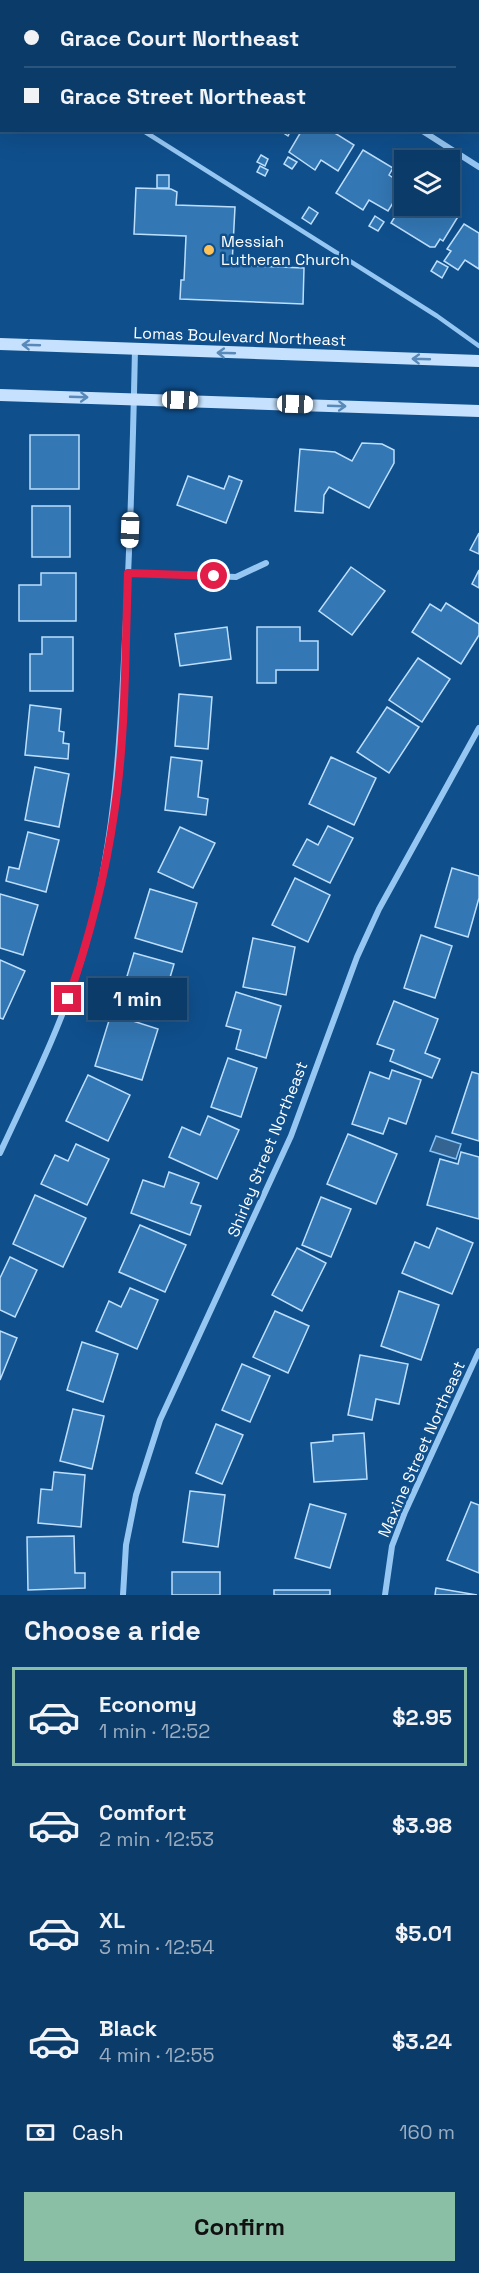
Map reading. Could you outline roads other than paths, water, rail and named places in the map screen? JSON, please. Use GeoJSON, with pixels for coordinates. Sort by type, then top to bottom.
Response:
{"type":"FeatureCollection","features":[{"type":"Feature","properties":{"kind":"main road","name":"Lomas Boulevard Northeast"},"geometry":{"type":"LineString","coordinates":[[0,344],[479,361]]}},
{"type":"Feature","properties":{"kind":"main road"},"geometry":{"type":"LineString","coordinates":[[0,394],[479,411]]}},
{"type":"Feature","properties":{"kind":"street"},"geometry":{"type":"LineString","coordinates":[[424,132],[479,167]]}},
{"type":"Feature","properties":{"kind":"street"},"geometry":{"type":"LineString","coordinates":[[0,1153],[61,1019],[82,960],[104,871],[114,812],[120,754],[135,350]]}},
{"type":"Feature","properties":{"kind":"street"},"geometry":{"type":"LineString","coordinates":[[128,573],[236,577],[266,563]]}},
{"type":"Feature","properties":{"kind":"street","name":"Shirley Street Northeast"},"geometry":{"type":"LineString","coordinates":[[123,1595],[126,1545],[136,1495],[160,1420],[291,1136],[354,965],[374,918],[429,813],[479,728]]}},
{"type":"Feature","properties":{"kind":"street","name":"Maxine Street Northeast"},"geometry":{"type":"LineString","coordinates":[[385,1595],[392,1546],[405,1512],[479,1351]]}},
{"type":"Feature","properties":{"kind":"lane"},"geometry":{"type":"LineString","coordinates":[[145,132],[437,316],[479,346]]}},
{"type":"Feature","properties":{"kind":"water"},"geometry":{"type":"Polygon","coordinates":[[[436,1136],[461,1144],[456,1159],[430,1151],[436,1136]]]}},
{"type":"Feature","properties":{"kind":"place","name":"Messiah Lutheran Church"},"geometry":{"type":"Point","coordinates":[209,250]}}]}
